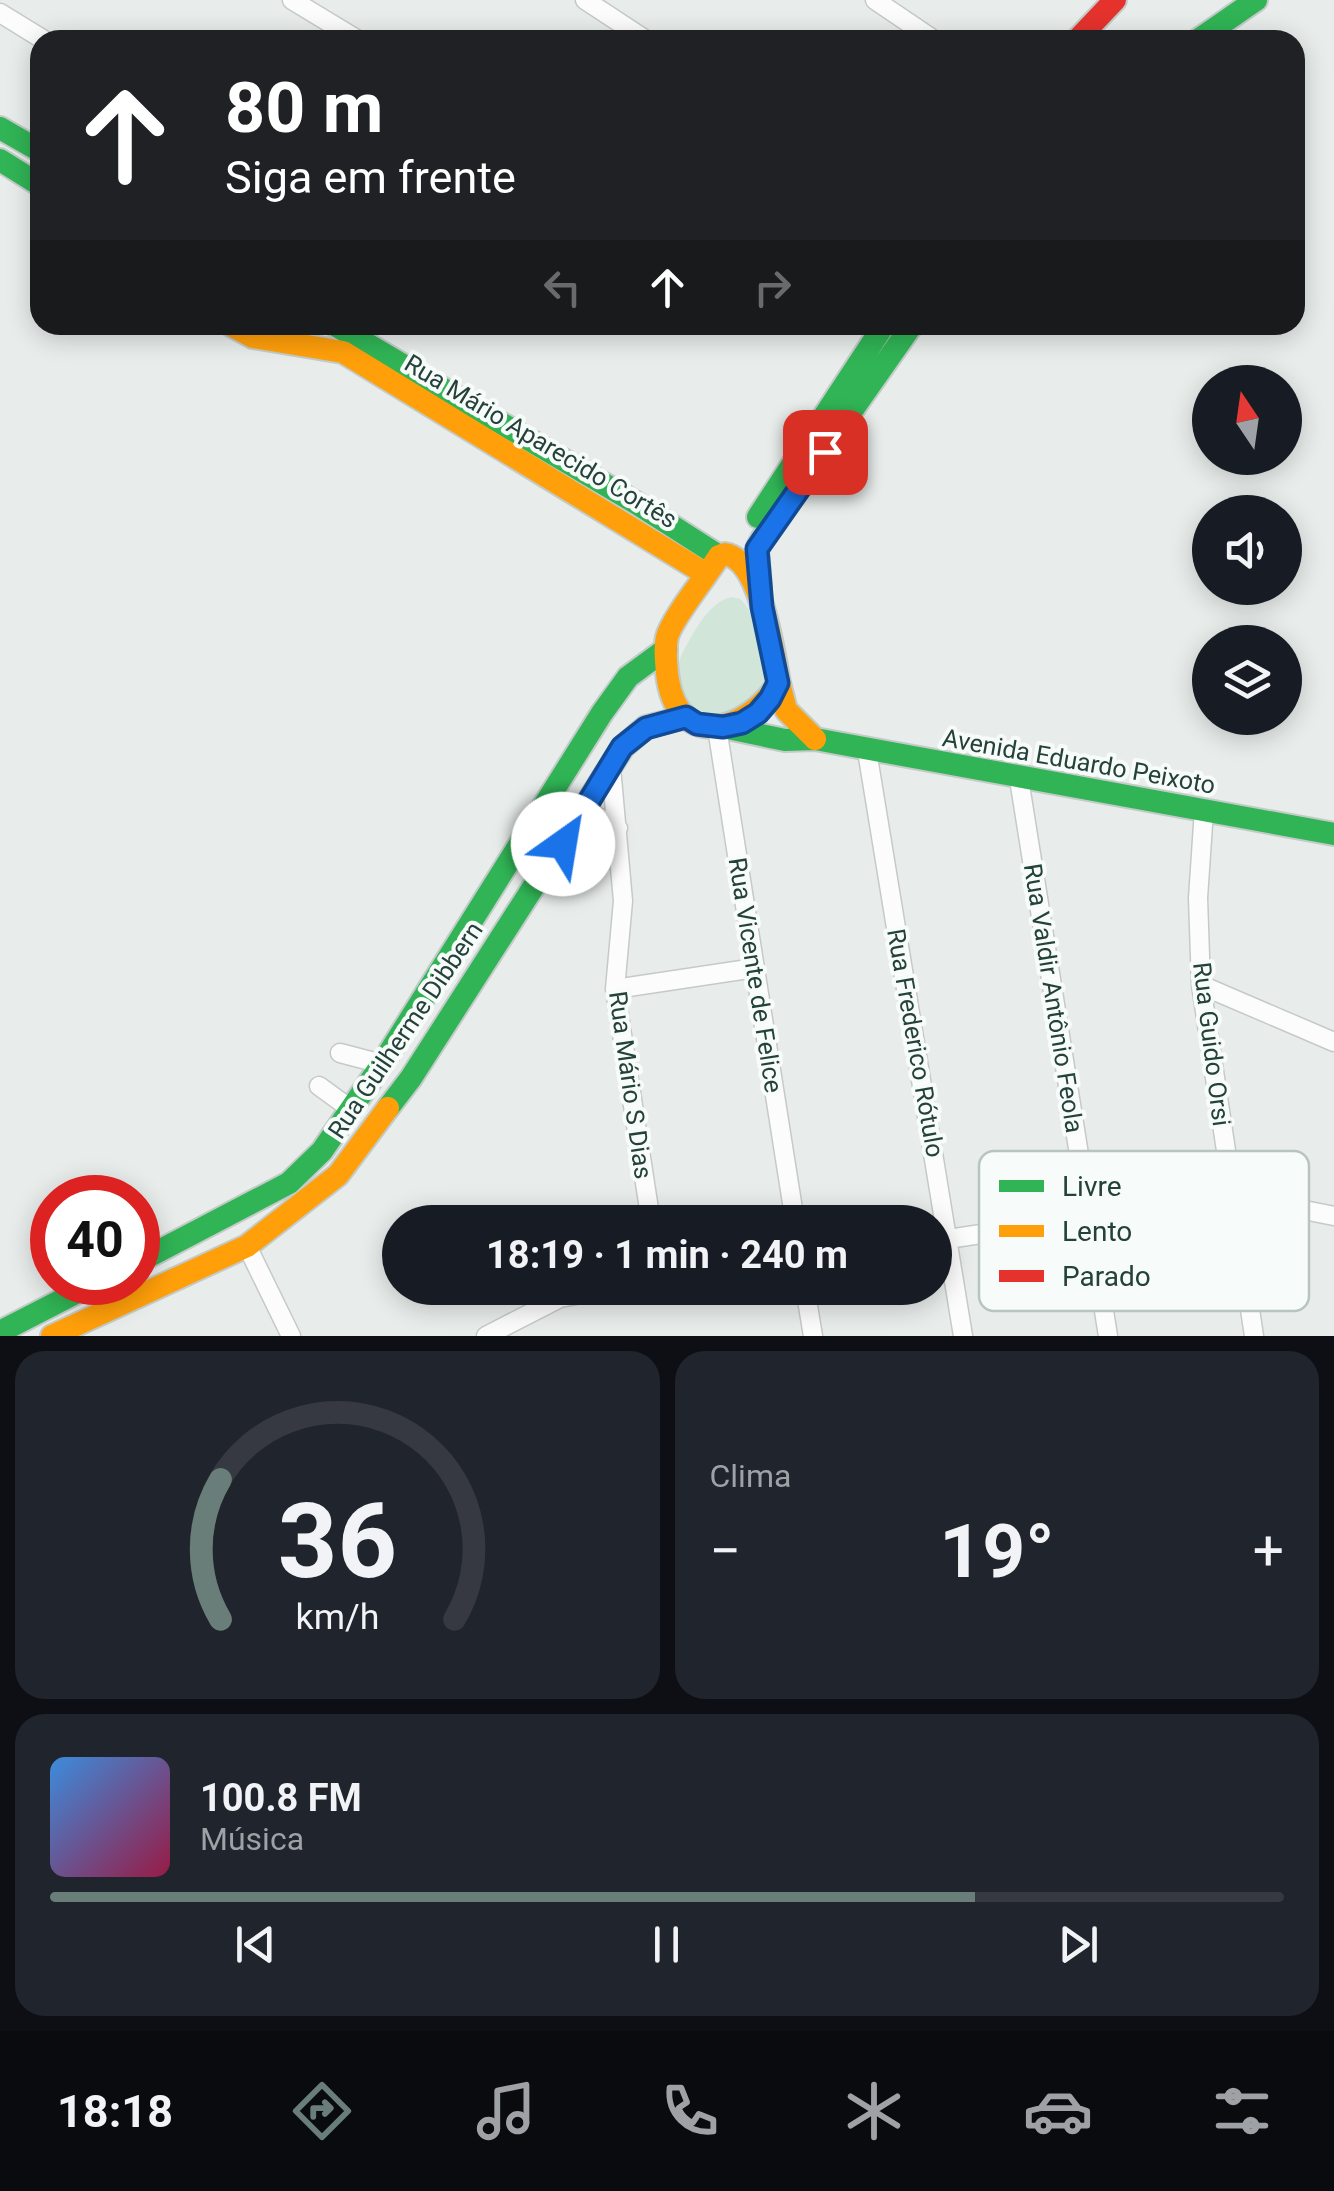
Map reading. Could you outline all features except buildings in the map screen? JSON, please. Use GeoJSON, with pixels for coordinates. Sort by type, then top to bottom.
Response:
{"type":"FeatureCollection","features":[{"type":"Feature","properties":{"kind":"street"},"geometry":{"type":"LineString","coordinates":[[292,0],[342,30]]}},
{"type":"Feature","properties":{"kind":"street"},"geometry":{"type":"LineString","coordinates":[[585,0],[631,30]]}},
{"type":"Feature","properties":{"kind":"street"},"geometry":{"type":"LineString","coordinates":[[875,0],[919,30]]}},
{"type":"Feature","properties":{"kind":"street"},"geometry":{"type":"LineString","coordinates":[[1086,30],[1115,0]]}},
{"type":"Feature","properties":{"kind":"street"},"geometry":{"type":"LineString","coordinates":[[1212,30],[1256,0]]}},
{"type":"Feature","properties":{"kind":"street"},"geometry":{"type":"LineString","coordinates":[[0,13],[30,31]]}},
{"type":"Feature","properties":{"kind":"street"},"geometry":{"type":"LineString","coordinates":[[0,128],[30,146]]}},
{"type":"Feature","properties":{"kind":"street"},"geometry":{"type":"LineString","coordinates":[[0,160],[30,178]]}},
{"type":"Feature","properties":{"kind":"street","name":"Rua Mário Aparecido Cortês"},"geometry":{"type":"LineString","coordinates":[[269,335],[343,352],[719,562]]}},
{"type":"Feature","properties":{"kind":"street","name":"Rua Mário Aparecido Cortês"},"geometry":{"type":"LineString","coordinates":[[352,335],[636,503],[719,562]]}},
{"type":"Feature","properties":{"kind":"street"},"geometry":{"type":"LineString","coordinates":[[778,683],[758,713],[742,723],[720,728],[697,724],[686,717],[671,692],[668,634],[877,335]]}},
{"type":"Feature","properties":{"kind":"street"},"geometry":{"type":"LineString","coordinates":[[816,739],[786,710],[762,607],[757,549],[905,335]]}},
{"type":"Feature","properties":{"kind":"street"},"geometry":{"type":"LineString","coordinates":[[719,562],[746,567],[762,607]]}},
{"type":"Feature","properties":{"kind":"street","name":"Rua Guilherme Dibbern"},"geometry":{"type":"LineString","coordinates":[[160,1250],[289,1183],[322,1151],[382,1064],[602,713],[628,677],[666,649]]}},
{"type":"Feature","properties":{"kind":"street","name":"Rua Guilherme Dibbern"},"geometry":{"type":"LineString","coordinates":[[52,1336],[247,1246],[338,1175],[380,1121],[585,810],[622,747],[646,728],[686,717]]}},
{"type":"Feature","properties":{"kind":"street","name":"Avenida Eduardo Peixoto"},"geometry":{"type":"LineString","coordinates":[[720,728],[785,740],[816,739],[1334,834]]}},
{"type":"Feature","properties":{"kind":"street","name":"Rua Vicente de Felice"},"geometry":{"type":"LineString","coordinates":[[720,728],[792,1205]]}},
{"type":"Feature","properties":{"kind":"street","name":"Rua Frederico Rótulo"},"geometry":{"type":"LineString","coordinates":[[867,751],[937,1205]]}},
{"type":"Feature","properties":{"kind":"street","name":"Rua Mário S Dias"},"geometry":{"type":"LineString","coordinates":[[611,767],[624,901],[614,990],[647,1205]]}},
{"type":"Feature","properties":{"kind":"street","name":"Rua Valdir Antônio Feola"},"geometry":{"type":"LineString","coordinates":[[1019,779],[1079,1151]]}},
{"type":"Feature","properties":{"kind":"street"},"geometry":{"type":"LineString","coordinates":[[585,810],[618,828]]}},
{"type":"Feature","properties":{"kind":"street","name":"Rua Guido Orsi"},"geometry":{"type":"LineString","coordinates":[[1204,810],[1198,898],[1201,986],[1226,1151]]}},
{"type":"Feature","properties":{"kind":"street"},"geometry":{"type":"LineString","coordinates":[[614,990],[754,968]]}},
{"type":"Feature","properties":{"kind":"street"},"geometry":{"type":"LineString","coordinates":[[1201,986],[1334,1042]]}},
{"type":"Feature","properties":{"kind":"street"},"geometry":{"type":"LineString","coordinates":[[340,1053],[382,1064]]}},
{"type":"Feature","properties":{"kind":"street"},"geometry":{"type":"LineString","coordinates":[[320,1086],[352,1110]]}},
{"type":"Feature","properties":{"kind":"street"},"geometry":{"type":"LineString","coordinates":[[1309,1211],[1334,1216]]}},
{"type":"Feature","properties":{"kind":"street"},"geometry":{"type":"LineString","coordinates":[[952,1239],[979,1234]]}},
{"type":"Feature","properties":{"kind":"street"},"geometry":{"type":"LineString","coordinates":[[247,1246],[291,1336]]}},
{"type":"Feature","properties":{"kind":"street","name":"Rua Frederico Rótulo"},"geometry":{"type":"LineString","coordinates":[[952,1288],[962,1336]]}},
{"type":"Feature","properties":{"kind":"street"},"geometry":{"type":"LineString","coordinates":[[0,1332],[52,1305]]}},
{"type":"Feature","properties":{"kind":"street"},"geometry":{"type":"LineString","coordinates":[[486,1336],[537,1305]]}},
{"type":"Feature","properties":{"kind":"street"},"geometry":{"type":"LineString","coordinates":[[808,1305],[813,1336]]}},
{"type":"Feature","properties":{"kind":"street","name":"Rua Valdir Antônio Feola"},"geometry":{"type":"LineString","coordinates":[[1104,1311],[1108,1336]]}},
{"type":"Feature","properties":{"kind":"street","name":"Rua Guido Orsi"},"geometry":{"type":"LineString","coordinates":[[1250,1311],[1254,1336]]}},
{"type":"Feature","properties":{"kind":"green space"},"geometry":{"type":"Polygon","coordinates":[[[731,597],[745,604],[756,627],[766,681],[750,702],[733,712],[717,715],[691,704],[678,679],[679,663],[704,617],[731,597]]]}},
{"type":"Feature","properties":{"kind":"traffic: fast"},"geometry":{"type":"LineString","coordinates":[[1212,30],[1256,0]]}},
{"type":"Feature","properties":{"kind":"traffic: fast"},"geometry":{"type":"LineString","coordinates":[[0,128],[30,145]]}},
{"type":"Feature","properties":{"kind":"traffic: fast"},"geometry":{"type":"LineString","coordinates":[[0,160],[30,179]]}},
{"type":"Feature","properties":{"kind":"traffic: fast"},"geometry":{"type":"LineString","coordinates":[[352,335],[719,556]]}},
{"type":"Feature","properties":{"kind":"traffic: fast"},"geometry":{"type":"LineString","coordinates":[[758,517],[877,335]]}},
{"type":"Feature","properties":{"kind":"traffic: fast"},"geometry":{"type":"LineString","coordinates":[[760,587],[757,549],[762,539],[905,335]]}},
{"type":"Feature","properties":{"kind":"traffic: fast"},"geometry":{"type":"LineString","coordinates":[[160,1250],[289,1183],[322,1151],[382,1064],[602,713],[628,677],[666,649]]}},
{"type":"Feature","properties":{"kind":"traffic: fast"},"geometry":{"type":"LineString","coordinates":[[388,1108],[623,747],[646,727],[686,717]]}},
{"type":"Feature","properties":{"kind":"traffic: fast"},"geometry":{"type":"LineString","coordinates":[[723,727],[785,740],[815,739],[1334,834]]}},
{"type":"Feature","properties":{"kind":"traffic: fast"},"geometry":{"type":"LineString","coordinates":[[0,1332],[52,1305]]}},
{"type":"Feature","properties":{"kind":"traffic: slow"},"geometry":{"type":"LineString","coordinates":[[249,335],[343,352],[706,574]]}},
{"type":"Feature","properties":{"kind":"traffic: slow"},"geometry":{"type":"LineString","coordinates":[[725,554],[748,572],[756,589],[779,683],[748,714],[714,727],[697,724],[684,715],[673,698],[666,648],[668,634],[678,616],[719,556],[725,554]]}},
{"type":"Feature","properties":{"kind":"traffic: slow"},"geometry":{"type":"LineString","coordinates":[[779,683],[786,710],[815,739]]}},
{"type":"Feature","properties":{"kind":"traffic: slow"},"geometry":{"type":"LineString","coordinates":[[52,1336],[247,1246],[338,1175],[388,1108]]}},
{"type":"Feature","properties":{"kind":"traffic: jam"},"geometry":{"type":"LineString","coordinates":[[1086,30],[1115,0]]}},
{"type":"Feature","properties":{"kind":"route"},"geometry":{"type":"LineString","coordinates":[[563,844],[622,747],[646,728],[686,717],[717,728],[742,723],[770,699],[778,683],[762,607],[757,549],[825,452]]}}]}
